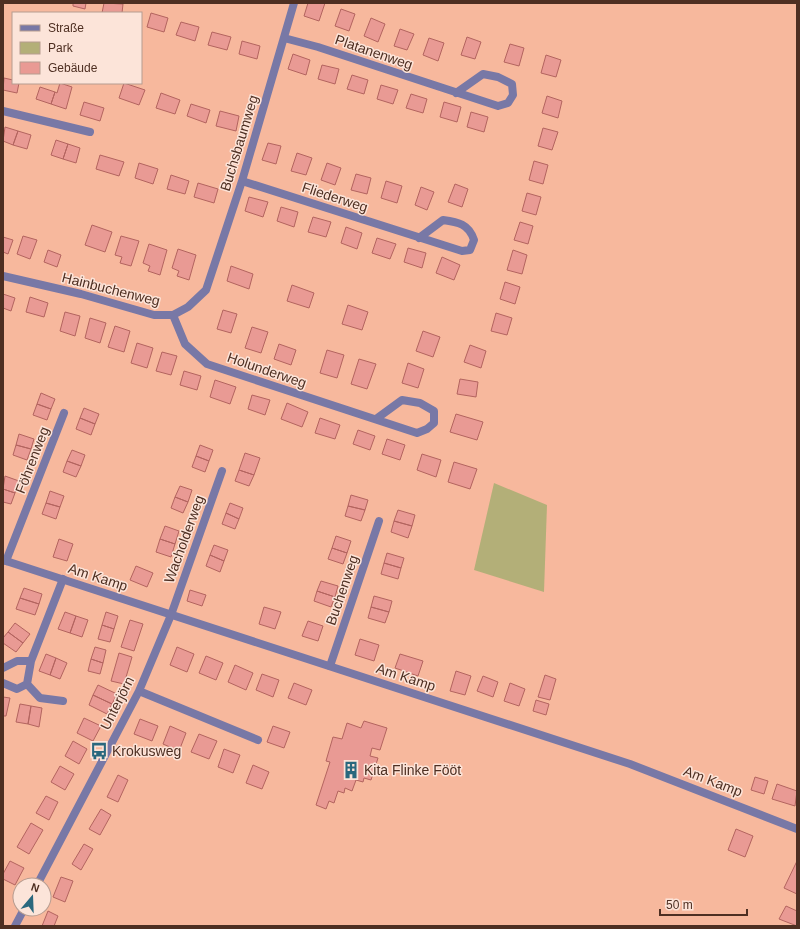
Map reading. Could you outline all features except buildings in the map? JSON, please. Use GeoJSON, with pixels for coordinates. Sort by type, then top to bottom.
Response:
{"type":"FeatureCollection","features":[{"type":"Feature","properties":{"kind":"street","name":"Buchsbaumweg"},"geometry":{"type":"LineString","coordinates":[[206,290],[242,181],[294,3]]}},
{"type":"Feature","properties":{"kind":"street","name":"Platanenweg"},"geometry":{"type":"LineString","coordinates":[[284,38],[318,47],[456,93],[498,106],[508,103],[514,95],[512,84],[498,77],[483,74],[456,93]]}},
{"type":"Feature","properties":{"kind":"street"},"geometry":{"type":"LineString","coordinates":[[3,111],[90,132]]}},
{"type":"Feature","properties":{"kind":"street","name":"Fliederweg"},"geometry":{"type":"LineString","coordinates":[[242,181],[462,252],[470,250],[474,240],[471,231],[459,222],[443,220],[419,238]]}},
{"type":"Feature","properties":{"kind":"street","name":"Hainbuchenweg"},"geometry":{"type":"LineString","coordinates":[[3,276],[81,294],[154,315],[173,315],[188,307],[206,290]]}},
{"type":"Feature","properties":{"kind":"street","name":"Holunderweg"},"geometry":{"type":"LineString","coordinates":[[173,315],[185,344],[207,364],[294,394],[417,433],[427,429],[434,423],[434,411],[420,403],[402,400],[376,419]]}},
{"type":"Feature","properties":{"kind":"street","name":"Föhrenweg"},"geometry":{"type":"LineString","coordinates":[[5,561],[64,413]]}},
{"type":"Feature","properties":{"kind":"street","name":"Wacholderweg"},"geometry":{"type":"LineString","coordinates":[[171,615],[222,471]]}},
{"type":"Feature","properties":{"kind":"street","name":"Buchenweg"},"geometry":{"type":"LineString","coordinates":[[330,666],[379,522]]}},
{"type":"Feature","properties":{"kind":"street","name":"Am Kamp"},"geometry":{"type":"LineString","coordinates":[[5,561],[630,764],[797,829]]}},
{"type":"Feature","properties":{"kind":"street"},"geometry":{"type":"LineString","coordinates":[[27,684],[31,661],[63,580]]}},
{"type":"Feature","properties":{"kind":"street","name":"Unterjörn"},"geometry":{"type":"LineString","coordinates":[[41,877],[139,691],[171,615]]}},
{"type":"Feature","properties":{"kind":"street"},"geometry":{"type":"LineString","coordinates":[[3,668],[17,661],[31,661]]}},
{"type":"Feature","properties":{"kind":"street"},"geometry":{"type":"LineString","coordinates":[[3,683],[17,689],[27,684]]}},
{"type":"Feature","properties":{"kind":"street"},"geometry":{"type":"LineString","coordinates":[[27,684],[40,698],[63,701]]}},
{"type":"Feature","properties":{"kind":"street"},"geometry":{"type":"LineString","coordinates":[[139,691],[258,740]]}},
{"type":"Feature","properties":{"kind":"street"},"geometry":{"type":"LineString","coordinates":[[15,926],[20,917]]}},
{"type":"Feature","properties":{"kind":"green space"},"geometry":{"type":"Polygon","coordinates":[[[494,483],[547,505],[544,592],[474,570],[494,483]]]}},
{"type":"Feature","properties":{"kind":"place","name":"Krokusweg"},"geometry":{"type":"Point","coordinates":[99,751]}},
{"type":"Feature","properties":{"kind":"place","name":"Kita Flinke Fööt"},"geometry":{"type":"Point","coordinates":[351,770]}}]}
